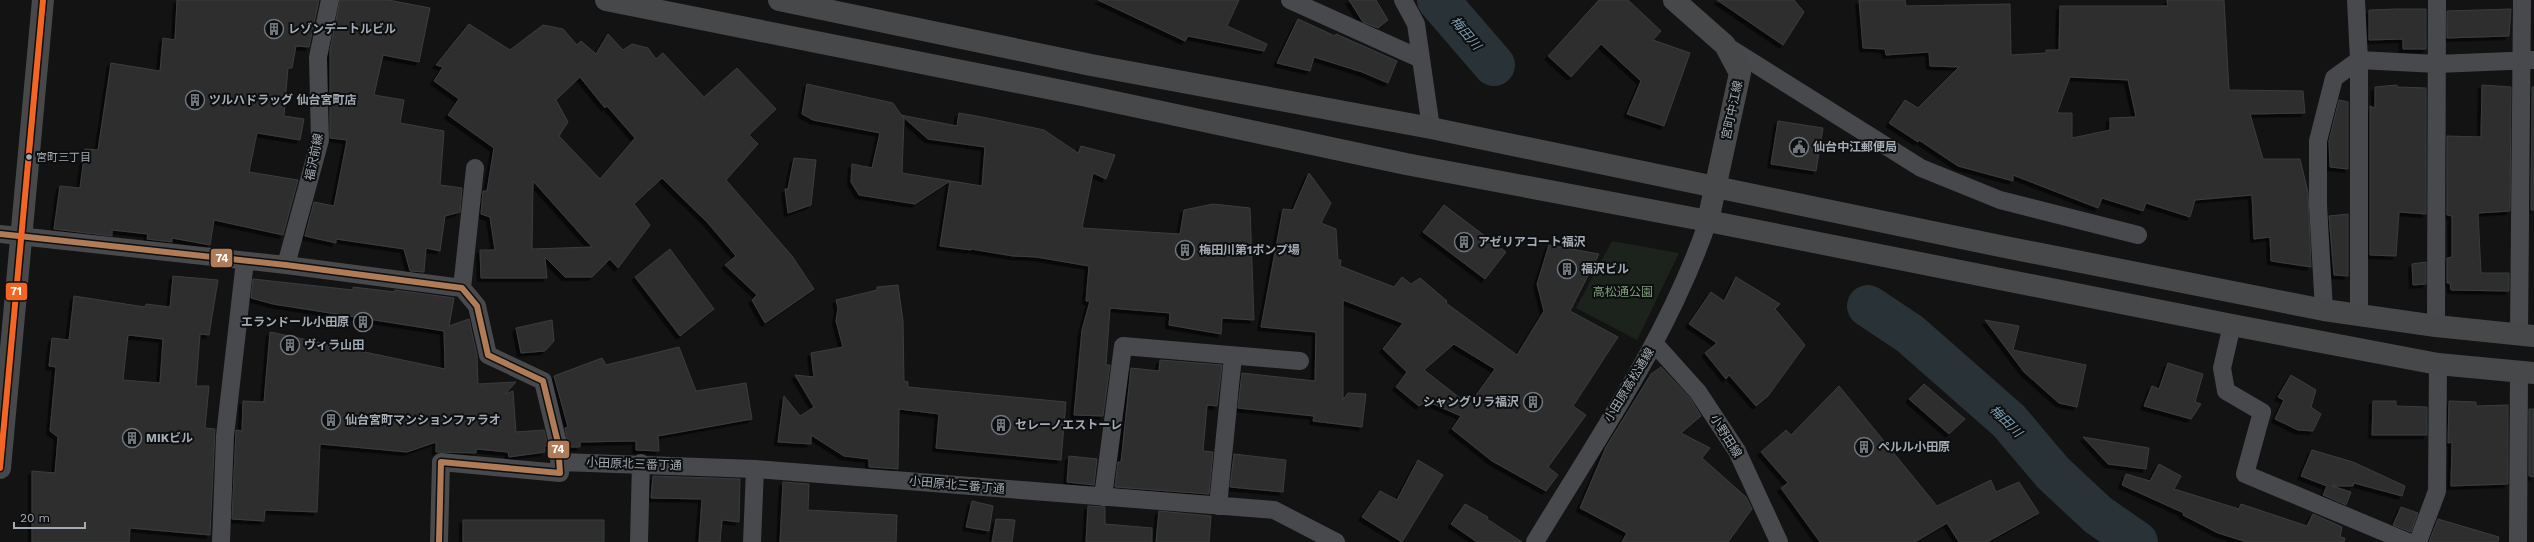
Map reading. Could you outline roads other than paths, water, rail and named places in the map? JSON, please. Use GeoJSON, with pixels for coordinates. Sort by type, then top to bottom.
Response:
{"type":"FeatureCollection","features":[{"type":"Feature","properties":{"kind":"street"},"geometry":{"type":"LineString","coordinates":[[0,468],[10,235],[43,0]]}},
{"type":"Feature","properties":{"kind":"street","name":"福沢前線"},"geometry":{"type":"LineString","coordinates":[[286,265],[320,140],[318,57],[330,0]]}},
{"type":"Feature","properties":{"kind":"street"},"geometry":{"type":"LineString","coordinates":[[606,0],[1082,95],[1406,164],[1708,221],[2232,325],[2438,364],[2526,373],[2518,542]]}},
{"type":"Feature","properties":{"kind":"street"},"geometry":{"type":"LineString","coordinates":[[779,0],[1091,65],[1431,128],[2324,310],[2436,326],[2526,336],[2529,59],[2522,0]]}},
{"type":"Feature","properties":{"kind":"street"},"geometry":{"type":"LineString","coordinates":[[1290,0],[1421,60]]}},
{"type":"Feature","properties":{"kind":"street"},"geometry":{"type":"LineString","coordinates":[[1403,0],[1416,24],[1431,128]]}},
{"type":"Feature","properties":{"kind":"street","name":"宮町中江線"},"geometry":{"type":"LineString","coordinates":[[1674,0],[1725,44],[1740,73],[1708,221]]}},
{"type":"Feature","properties":{"kind":"street"},"geometry":{"type":"LineString","coordinates":[[2356,0],[2359,60],[2359,316]]}},
{"type":"Feature","properties":{"kind":"street"},"geometry":{"type":"LineString","coordinates":[[2436,326],[2437,0]]}},
{"type":"Feature","properties":{"kind":"street"},"geometry":{"type":"LineString","coordinates":[[1725,44],[1921,168],[2000,200],[2138,235]]}},
{"type":"Feature","properties":{"kind":"street"},"geometry":{"type":"LineString","coordinates":[[2324,310],[2318,204],[2318,141],[2334,78],[2359,60],[2437,64],[2529,59]]}},
{"type":"Feature","properties":{"kind":"street"},"geometry":{"type":"LineString","coordinates":[[462,288],[476,168]]}},
{"type":"Feature","properties":{"kind":"street","name":"小田原高松通線"},"geometry":{"type":"LineString","coordinates":[[1535,542],[1654,343],[1699,249],[1708,221]]}},
{"type":"Feature","properties":{"kind":"street"},"geometry":{"type":"LineString","coordinates":[[10,235],[286,265],[462,288],[477,306],[488,355],[543,381],[561,462],[560,473],[441,462],[439,542]]}},
{"type":"Feature","properties":{"kind":"street"},"geometry":{"type":"LineString","coordinates":[[222,542],[225,436],[245,261]]}},
{"type":"Feature","properties":{"kind":"street"},"geometry":{"type":"LineString","coordinates":[[2232,325],[2222,368],[2226,391],[2262,412],[2245,474],[2408,542]]}},
{"type":"Feature","properties":{"kind":"street","name":"小野田線"},"geometry":{"type":"LineString","coordinates":[[1654,343],[1698,392],[1737,451],[1779,542]]}},
{"type":"Feature","properties":{"kind":"street"},"geometry":{"type":"LineString","coordinates":[[1103,496],[1123,346],[1300,361]]}},
{"type":"Feature","properties":{"kind":"street"},"geometry":{"type":"LineString","coordinates":[[1218,506],[1233,356]]}},
{"type":"Feature","properties":{"kind":"street"},"geometry":{"type":"LineString","coordinates":[[2418,542],[2437,491],[2438,364]]}},
{"type":"Feature","properties":{"kind":"street","name":"小田原北三番丁通"},"geometry":{"type":"LineString","coordinates":[[561,462],[641,463],[755,469],[1274,510],[1336,542]]}},
{"type":"Feature","properties":{"kind":"street"},"geometry":{"type":"LineString","coordinates":[[639,542],[641,463]]}},
{"type":"Feature","properties":{"kind":"street"},"geometry":{"type":"LineString","coordinates":[[752,542],[755,469]]}},
{"type":"Feature","properties":{"kind":"waterway","name":"梅田川"},"geometry":{"type":"LineString","coordinates":[[1438,0],[1494,65]]}},
{"type":"Feature","properties":{"kind":"waterway","name":"梅田川"},"geometry":{"type":"LineString","coordinates":[[1868,306],[1910,334],[2009,421],[2053,473],[2098,515],[2137,542]]}},
{"type":"Feature","properties":{"kind":"place","name":"レゾンデートルビル"},"geometry":{"type":"Point","coordinates":[274,29]}},
{"type":"Feature","properties":{"kind":"place","name":"ツルハドラッグ 仙台宮町店"},"geometry":{"type":"Point","coordinates":[195,100]}},
{"type":"Feature","properties":{"kind":"place","name":"仙台中江郵便局"},"geometry":{"type":"Point","coordinates":[1799,147]}},
{"type":"Feature","properties":{"kind":"place","name":"宮町三丁目"},"geometry":{"type":"Point","coordinates":[29,157]}},
{"type":"Feature","properties":{"kind":"place","name":"アゼリアコート福沢"},"geometry":{"type":"Point","coordinates":[1464,242]}},
{"type":"Feature","properties":{"kind":"place","name":"梅田川第1ポンプ場"},"geometry":{"type":"Point","coordinates":[1185,250]}},
{"type":"Feature","properties":{"kind":"place","name":"福沢ビル"},"geometry":{"type":"Point","coordinates":[1567,269]}},
{"type":"Feature","properties":{"kind":"place","name":"エランドール小田原"},"geometry":{"type":"Point","coordinates":[363,322]}},
{"type":"Feature","properties":{"kind":"place","name":"ヴィラ山田"},"geometry":{"type":"Point","coordinates":[290,345]}},
{"type":"Feature","properties":{"kind":"place","name":"シャングリラ福沢"},"geometry":{"type":"Point","coordinates":[1533,402]}},
{"type":"Feature","properties":{"kind":"place","name":"仙台宮町マンションファラオ"},"geometry":{"type":"Point","coordinates":[331,420]}},
{"type":"Feature","properties":{"kind":"place","name":"セレーノエストーレ"},"geometry":{"type":"Point","coordinates":[1001,425]}},
{"type":"Feature","properties":{"kind":"place","name":"MIKビル"},"geometry":{"type":"Point","coordinates":[132,438]}},
{"type":"Feature","properties":{"kind":"place","name":"ペルル小田原"},"geometry":{"type":"Point","coordinates":[1864,447]}},
{"type":"Feature","properties":{"kind":"park label","name":"高松通公園"},"geometry":{"type":"Point","coordinates":[1623,292]}}]}
